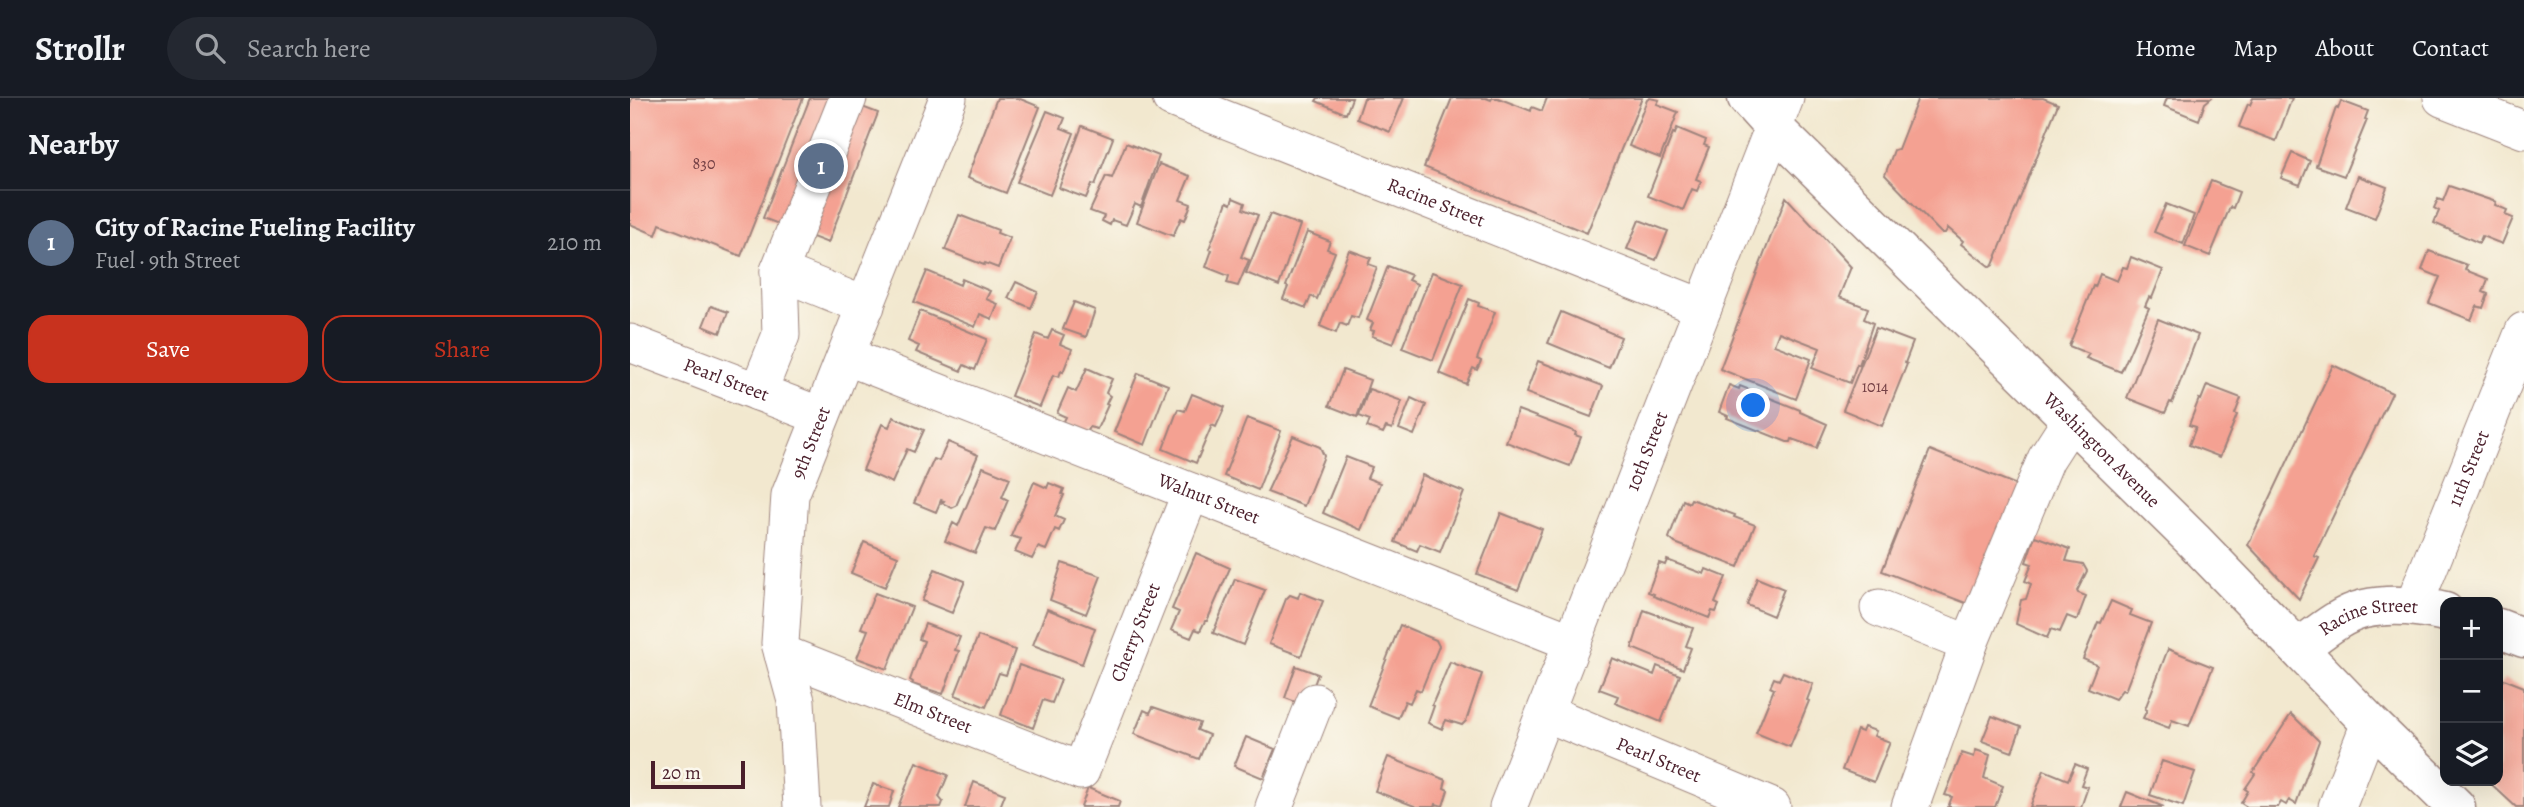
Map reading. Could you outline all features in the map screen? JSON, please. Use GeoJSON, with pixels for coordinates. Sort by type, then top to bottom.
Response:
{"type":"FeatureCollection","features":[{"type":"Feature","properties":{"kind":"main road","name":"Washington Avenue"},"geometry":{"type":"LineString","coordinates":[[1747,98],[1779,112],[2071,419],[2456,807]]}},
{"type":"Feature","properties":{"kind":"main road","name":"Racine Street"},"geometry":{"type":"LineString","coordinates":[[2299,648],[2331,625],[2363,609],[2429,608]]}},
{"type":"Feature","properties":{"kind":"main road"},"geometry":{"type":"LineString","coordinates":[[2503,630],[2524,638]]}},
{"type":"Feature","properties":{"kind":"street"},"geometry":{"type":"LineString","coordinates":[[758,392],[781,335],[779,271],[848,98]]}},
{"type":"Feature","properties":{"kind":"street","name":"9th Street"},"geometry":{"type":"LineString","coordinates":[[802,807],[796,701],[780,643],[790,495],[948,98]]}},
{"type":"Feature","properties":{"kind":"street","name":"Racine Street"},"geometry":{"type":"LineString","coordinates":[[1171,98],[1703,308]]}},
{"type":"Feature","properties":{"kind":"street"},"geometry":{"type":"LineString","coordinates":[[2442,98],[2524,131]]}},
{"type":"Feature","properties":{"kind":"street","name":"10th Street"},"geometry":{"type":"LineString","coordinates":[[1508,807],[1779,112]]}},
{"type":"Feature","properties":{"kind":"street"},"geometry":{"type":"LineString","coordinates":[[779,271],[866,306]]}},
{"type":"Feature","properties":{"kind":"street","name":"11th Street"},"geometry":{"type":"LineString","coordinates":[[2429,608],[2524,331]]}},
{"type":"Feature","properties":{"kind":"street","name":"Pearl Street"},"geometry":{"type":"LineString","coordinates":[[630,343],[821,416]]}},
{"type":"Feature","properties":{"kind":"street","name":"Walnut Street"},"geometry":{"type":"LineString","coordinates":[[846,356],[1572,642]]}},
{"type":"Feature","properties":{"kind":"street"},"geometry":{"type":"LineString","coordinates":[[1910,807],[1969,644],[2046,459],[2071,419]]}},
{"type":"Feature","properties":{"kind":"street","name":"Cherry Street"},"geometry":{"type":"LineString","coordinates":[[1081,771],[1191,492]]}},
{"type":"Feature","properties":{"kind":"street"},"geometry":{"type":"LineString","coordinates":[[1879,608],[1969,644]]}},
{"type":"Feature","properties":{"kind":"street","name":"Elm Street"},"geometry":{"type":"LineString","coordinates":[[783,654],[1081,771]]}},
{"type":"Feature","properties":{"kind":"street"},"geometry":{"type":"LineString","coordinates":[[1274,807],[1315,702]]}},
{"type":"Feature","properties":{"kind":"street","name":"Pearl Street"},"geometry":{"type":"LineString","coordinates":[[1546,713],[1772,807]]}},
{"type":"Feature","properties":{"kind":"street"},"geometry":{"type":"LineString","coordinates":[[2337,807],[2370,723]]}},
{"type":"Feature","properties":{"kind":"building"},"geometry":{"type":"Polygon","coordinates":[[[632,98],[803,98],[741,256],[660,224],[656,235],[630,224],[632,98]]]}},
{"type":"Feature","properties":{"kind":"building"},"geometry":{"type":"Polygon","coordinates":[[[810,98],[839,98],[878,113],[828,243],[763,218],[810,98]]]}},
{"type":"Feature","properties":{"kind":"building"},"geometry":{"type":"Polygon","coordinates":[[[997,98],[1018,98],[1040,107],[1006,193],[967,178],[997,98]]]}},
{"type":"Feature","properties":{"kind":"building"},"geometry":{"type":"Polygon","coordinates":[[[1318,98],[1352,98],[1346,114],[1316,101],[1318,98]]]}},
{"type":"Feature","properties":{"kind":"building"},"geometry":{"type":"Polygon","coordinates":[[[1364,98],[1404,98],[1390,132],[1357,119],[1364,98]]]}},
{"type":"Feature","properties":{"kind":"building"},"geometry":{"type":"Polygon","coordinates":[[[1452,98],[1498,98],[1531,111],[1532,107],[1542,111],[1547,98],[1642,98],[1587,233],[1424,167],[1452,98]]]}},
{"type":"Feature","properties":{"kind":"building"},"geometry":{"type":"Polygon","coordinates":[[[1650,98],[1659,100],[1657,104],[1678,112],[1660,158],[1629,146],[1650,98]]]}},
{"type":"Feature","properties":{"kind":"building"},"geometry":{"type":"Polygon","coordinates":[[[1918,98],[2043,98],[2058,104],[1990,267],[1961,244],[1963,241],[1948,228],[1945,233],[1941,233],[1885,175],[1918,98]]]}},
{"type":"Feature","properties":{"kind":"building"},"geometry":{"type":"Polygon","coordinates":[[[2167,98],[2211,98],[2205,103],[2199,120],[2164,106],[2167,98]]]}},
{"type":"Feature","properties":{"kind":"building"},"geometry":{"type":"Polygon","coordinates":[[[2253,98],[2292,98],[2276,141],[2239,127],[2253,98]]]}},
{"type":"Feature","properties":{"kind":"building"},"geometry":{"type":"Polygon","coordinates":[[[2341,101],[2368,111],[2367,120],[2344,176],[2316,166],[2336,108],[2338,109],[2341,101]]]}},
{"type":"Feature","properties":{"kind":"building"},"geometry":{"type":"Polygon","coordinates":[[[1047,111],[1065,118],[1061,128],[1074,133],[1050,195],[1017,182],[1047,111]]]}},
{"type":"Feature","properties":{"kind":"building"},"geometry":{"type":"Polygon","coordinates":[[[1082,126],[1113,138],[1095,185],[1092,184],[1086,198],[1059,188],[1082,126]]]}},
{"type":"Feature","properties":{"kind":"building"},"geometry":{"type":"Polygon","coordinates":[[[1677,128],[1706,140],[1704,145],[1709,147],[1696,179],[1701,181],[1697,191],[1692,189],[1683,210],[1648,196],[1677,128]]]}},
{"type":"Feature","properties":{"kind":"building"},"geometry":{"type":"Polygon","coordinates":[[[1126,143],[1159,156],[1141,207],[1135,204],[1126,225],[1112,220],[1110,225],[1102,221],[1104,216],[1090,211],[1106,176],[1112,178],[1126,143]]]}},
{"type":"Feature","properties":{"kind":"building"},"geometry":{"type":"Polygon","coordinates":[[[2292,153],[2310,161],[2300,185],[2281,178],[2292,153]]]}},
{"type":"Feature","properties":{"kind":"building"},"geometry":{"type":"Polygon","coordinates":[[[1159,164],[1190,176],[1180,200],[1191,204],[1185,220],[1181,218],[1173,236],[1137,222],[1159,164]]]}},
{"type":"Feature","properties":{"kind":"building"},"geometry":{"type":"Polygon","coordinates":[[[2358,176],[2387,187],[2375,218],[2346,207],[2358,176]]]}},
{"type":"Feature","properties":{"kind":"building"},"geometry":{"type":"Polygon","coordinates":[[[2211,181],[2239,192],[2210,256],[2185,246],[2211,181]]]}},
{"type":"Feature","properties":{"kind":"building"},"geometry":{"type":"Polygon","coordinates":[[[2449,186],[2496,202],[2495,205],[2507,210],[2505,215],[2513,218],[2502,244],[2482,236],[2479,243],[2434,223],[2439,211],[2434,208],[2438,199],[2443,201],[2449,186]]]}},
{"type":"Feature","properties":{"kind":"building"},"geometry":{"type":"Polygon","coordinates":[[[1786,197],[1851,267],[1839,297],[1868,308],[1864,319],[1873,323],[1850,383],[1812,368],[1820,348],[1779,332],[1774,345],[1811,359],[1796,399],[1720,369],[1786,197]]]}},
{"type":"Feature","properties":{"kind":"building"},"geometry":{"type":"Polygon","coordinates":[[[1233,198],[1245,203],[1243,209],[1258,215],[1241,257],[1249,260],[1238,286],[1227,283],[1229,276],[1206,267],[1212,250],[1209,249],[1227,202],[1231,204],[1233,198]]]}},
{"type":"Feature","properties":{"kind":"building"},"geometry":{"type":"Polygon","coordinates":[[[2166,204],[2194,215],[2183,244],[2154,232],[2166,204]]]}},
{"type":"Feature","properties":{"kind":"building"},"geometry":{"type":"Polygon","coordinates":[[[1270,214],[1300,225],[1279,286],[1246,273],[1270,214]]]}},
{"type":"Feature","properties":{"kind":"building"},"geometry":{"type":"Polygon","coordinates":[[[959,215],[998,230],[997,233],[1010,238],[998,268],[945,250],[959,215]]]}},
{"type":"Feature","properties":{"kind":"building"},"geometry":{"type":"Polygon","coordinates":[[[1639,220],[1668,231],[1656,260],[1627,249],[1639,220]]]}},
{"type":"Feature","properties":{"kind":"building"},"geometry":{"type":"Polygon","coordinates":[[[1307,232],[1330,241],[1327,249],[1335,252],[1317,299],[1311,296],[1306,308],[1283,299],[1307,232]]]}},
{"type":"Feature","properties":{"kind":"building"},"geometry":{"type":"Polygon","coordinates":[[[1349,250],[1371,258],[1368,264],[1377,267],[1358,318],[1351,316],[1347,326],[1340,323],[1336,333],[1320,326],[1349,250]]]}},
{"type":"Feature","properties":{"kind":"building"},"geometry":{"type":"Polygon","coordinates":[[[2429,251],[2467,265],[2465,270],[2488,279],[2483,292],[2488,294],[2483,308],[2477,306],[2471,320],[2429,303],[2440,277],[2422,270],[2429,251]]]}},
{"type":"Feature","properties":{"kind":"building"},"geometry":{"type":"Polygon","coordinates":[[[2131,257],[2163,270],[2152,298],[2149,297],[2145,306],[2149,308],[2121,372],[2086,358],[2089,354],[2069,346],[2100,274],[2117,281],[2131,257]]]}},
{"type":"Feature","properties":{"kind":"building"},"geometry":{"type":"Polygon","coordinates":[[[1388,266],[1411,275],[1408,280],[1417,284],[1393,344],[1372,336],[1374,331],[1370,330],[1373,323],[1367,320],[1388,266]]]}},
{"type":"Feature","properties":{"kind":"building"},"geometry":{"type":"Polygon","coordinates":[[[927,271],[960,285],[962,279],[990,291],[986,299],[998,304],[992,319],[980,314],[975,327],[914,302],[927,271]]]}},
{"type":"Feature","properties":{"kind":"building"},"geometry":{"type":"Polygon","coordinates":[[[1432,272],[1463,284],[1433,360],[1402,348],[1432,272]]]}},
{"type":"Feature","properties":{"kind":"building"},"geometry":{"type":"Polygon","coordinates":[[[1016,282],[1038,292],[1031,308],[1008,298],[1016,282]]]}},
{"type":"Feature","properties":{"kind":"building"},"geometry":{"type":"Polygon","coordinates":[[[1469,299],[1479,303],[1478,306],[1495,312],[1477,359],[1481,361],[1477,370],[1473,368],[1466,384],[1439,373],[1469,299]]]}},
{"type":"Feature","properties":{"kind":"building"},"geometry":{"type":"Polygon","coordinates":[[[1074,302],[1095,310],[1086,337],[1063,329],[1074,302]]]}},
{"type":"Feature","properties":{"kind":"building"},"geometry":{"type":"Polygon","coordinates":[[[711,306],[728,312],[720,333],[703,326],[711,306]]]}},
{"type":"Feature","properties":{"kind":"building"},"geometry":{"type":"Polygon","coordinates":[[[920,311],[987,339],[975,370],[964,365],[961,371],[916,352],[919,346],[908,341],[920,311]]]}},
{"type":"Feature","properties":{"kind":"building"},"geometry":{"type":"Polygon","coordinates":[[[1561,312],[1621,337],[1609,368],[1548,343],[1561,312]]]}},
{"type":"Feature","properties":{"kind":"building"},"geometry":{"type":"Polygon","coordinates":[[[2158,319],[2198,335],[2172,403],[2170,402],[2165,413],[2127,398],[2158,319]]]}},
{"type":"Feature","properties":{"kind":"building"},"geometry":{"type":"Polygon","coordinates":[[[1876,328],[1913,342],[1882,426],[1843,410],[1876,328]]]}},
{"type":"Feature","properties":{"kind":"building"},"geometry":{"type":"Polygon","coordinates":[[[1052,330],[1064,335],[1060,344],[1072,349],[1063,372],[1061,371],[1059,377],[1053,375],[1040,407],[1011,396],[1036,334],[1048,339],[1052,330]]]}},
{"type":"Feature","properties":{"kind":"building"},"geometry":{"type":"Polygon","coordinates":[[[1538,361],[1603,386],[1591,417],[1526,393],[1538,361]]]}},
{"type":"Feature","properties":{"kind":"building"},"geometry":{"type":"Polygon","coordinates":[[[2333,365],[2392,393],[2314,556],[2319,558],[2299,599],[2248,545],[2333,365]]]}},
{"type":"Feature","properties":{"kind":"building"},"geometry":{"type":"Polygon","coordinates":[[[1087,368],[1112,379],[1106,393],[1110,396],[1106,404],[1108,405],[1097,429],[1089,427],[1086,433],[1063,423],[1066,417],[1057,413],[1068,388],[1076,392],[1087,368]]]}},
{"type":"Feature","properties":{"kind":"building"},"geometry":{"type":"Polygon","coordinates":[[[1343,370],[1370,380],[1357,417],[1329,406],[1343,370]]]}},
{"type":"Feature","properties":{"kind":"building"},"geometry":{"type":"Polygon","coordinates":[[[1138,373],[1168,385],[1145,445],[1114,432],[1138,373]]]}},
{"type":"Feature","properties":{"kind":"building"},"geometry":{"type":"Polygon","coordinates":[[[1729,385],[1739,389],[1740,386],[1827,424],[1817,448],[1792,439],[1787,442],[1727,418],[1728,416],[1719,412],[1729,385]]]}},
{"type":"Feature","properties":{"kind":"building"},"geometry":{"type":"Polygon","coordinates":[[[2207,385],[2241,398],[2220,457],[2189,445],[2196,427],[2189,425],[2207,385]]]}},
{"type":"Feature","properties":{"kind":"building"},"geometry":{"type":"Polygon","coordinates":[[[1369,389],[1402,401],[1392,429],[1386,427],[1383,433],[1367,427],[1370,420],[1359,416],[1369,389]]]}},
{"type":"Feature","properties":{"kind":"building"},"geometry":{"type":"Polygon","coordinates":[[[1192,394],[1225,407],[1216,427],[1212,425],[1196,463],[1163,449],[1178,409],[1185,411],[1192,394]]]}},
{"type":"Feature","properties":{"kind":"building"},"geometry":{"type":"Polygon","coordinates":[[[1411,398],[1426,405],[1414,435],[1399,429],[1411,398]]]}},
{"type":"Feature","properties":{"kind":"building"},"geometry":{"type":"Polygon","coordinates":[[[1518,410],[1576,432],[1575,435],[1581,437],[1570,466],[1506,442],[1518,410]]]}},
{"type":"Feature","properties":{"kind":"building"},"geometry":{"type":"Polygon","coordinates":[[[893,417],[924,430],[914,452],[907,449],[892,483],[863,470],[882,424],[889,427],[893,417]]]}},
{"type":"Feature","properties":{"kind":"building"},"geometry":{"type":"Polygon","coordinates":[[[1247,418],[1281,431],[1258,490],[1224,476],[1247,418]]]}},
{"type":"Feature","properties":{"kind":"building"},"geometry":{"type":"Polygon","coordinates":[[[1293,436],[1320,447],[1324,456],[1304,506],[1267,492],[1293,436]]]}},
{"type":"Feature","properties":{"kind":"building"},"geometry":{"type":"Polygon","coordinates":[[[948,442],[978,455],[956,506],[952,508],[941,500],[936,512],[914,503],[934,459],[939,461],[948,442]]]}},
{"type":"Feature","properties":{"kind":"building"},"geometry":{"type":"Polygon","coordinates":[[[1930,450],[2022,487],[1976,607],[1882,571],[1930,450]]]}},
{"type":"Feature","properties":{"kind":"building"},"geometry":{"type":"Polygon","coordinates":[[[1346,457],[1372,467],[1367,478],[1380,483],[1361,530],[1323,513],[1346,457]]]}},
{"type":"Feature","properties":{"kind":"building"},"geometry":{"type":"Polygon","coordinates":[[[983,467],[1010,478],[1002,497],[1008,500],[995,531],[986,528],[975,553],[945,541],[953,523],[958,526],[983,467]]]}},
{"type":"Feature","properties":{"kind":"building"},"geometry":{"type":"Polygon","coordinates":[[[1422,475],[1464,492],[1440,552],[1420,544],[1417,551],[1395,542],[1422,475]]]}},
{"type":"Feature","properties":{"kind":"building"},"geometry":{"type":"Polygon","coordinates":[[[1034,482],[1047,488],[1049,483],[1064,489],[1055,516],[1064,520],[1059,531],[1055,529],[1046,550],[1038,547],[1032,559],[1015,552],[1021,539],[1011,536],[1034,482]]]}},
{"type":"Feature","properties":{"kind":"building"},"geometry":{"type":"Polygon","coordinates":[[[1691,499],[1755,525],[1738,567],[1675,543],[1669,538],[1683,500],[1689,503],[1691,499]]]}},
{"type":"Feature","properties":{"kind":"building"},"geometry":{"type":"Polygon","coordinates":[[[1501,513],[1542,529],[1518,590],[1477,574],[1501,513]]]}},
{"type":"Feature","properties":{"kind":"building"},"geometry":{"type":"Polygon","coordinates":[[[2035,536],[2070,549],[2066,561],[2083,564],[2087,571],[2077,591],[2086,596],[2077,620],[2067,616],[2060,632],[2051,629],[2047,638],[2016,624],[2021,600],[2026,599],[2031,584],[2025,581],[2032,564],[2026,562],[2035,536]]]}},
{"type":"Feature","properties":{"kind":"building"},"geometry":{"type":"Polygon","coordinates":[[[864,542],[898,556],[885,587],[851,573],[864,542]]]}},
{"type":"Feature","properties":{"kind":"building"},"geometry":{"type":"Polygon","coordinates":[[[1196,553],[1230,568],[1207,621],[1200,631],[1195,629],[1191,638],[1171,630],[1179,612],[1172,609],[1196,553]]]}},
{"type":"Feature","properties":{"kind":"building"},"geometry":{"type":"Polygon","coordinates":[[[1667,560],[1704,574],[1706,569],[1726,577],[1715,603],[1719,605],[1709,618],[1648,592],[1659,563],[1665,565],[1667,560]]]}},
{"type":"Feature","properties":{"kind":"building"},"geometry":{"type":"Polygon","coordinates":[[[1062,563],[1101,576],[1086,614],[1050,600],[1062,563]]]}},
{"type":"Feature","properties":{"kind":"building"},"geometry":{"type":"Polygon","coordinates":[[[935,569],[965,581],[952,613],[922,601],[935,569]]]}},
{"type":"Feature","properties":{"kind":"building"},"geometry":{"type":"Polygon","coordinates":[[[1757,578],[1784,589],[1773,616],[1747,605],[1757,578]]]}},
{"type":"Feature","properties":{"kind":"building"},"geometry":{"type":"Polygon","coordinates":[[[1235,579],[1265,590],[1243,645],[1213,633],[1235,579]]]}},
{"type":"Feature","properties":{"kind":"building"},"geometry":{"type":"Polygon","coordinates":[[[1300,592],[1323,601],[1301,656],[1269,644],[1286,599],[1290,595],[1298,598],[1300,592]]]}},
{"type":"Feature","properties":{"kind":"building"},"geometry":{"type":"Polygon","coordinates":[[[875,593],[912,607],[887,669],[857,658],[868,630],[861,628],[875,593]]]}},
{"type":"Feature","properties":{"kind":"building"},"geometry":{"type":"Polygon","coordinates":[[[2111,601],[2132,610],[2130,615],[2151,623],[2125,691],[2122,690],[2115,699],[2088,688],[2097,665],[2083,659],[2098,622],[2101,623],[2111,601]]]}},
{"type":"Feature","properties":{"kind":"building"},"geometry":{"type":"Polygon","coordinates":[[[1047,609],[1095,628],[1082,664],[1033,645],[1047,609]]]}},
{"type":"Feature","properties":{"kind":"building"},"geometry":{"type":"Polygon","coordinates":[[[1644,610],[1693,628],[1686,646],[1691,648],[1683,669],[1632,648],[1644,610]]]}},
{"type":"Feature","properties":{"kind":"building"},"geometry":{"type":"Polygon","coordinates":[[[925,624],[960,637],[955,650],[959,651],[943,694],[912,684],[910,680],[924,641],[919,639],[925,624]]]}},
{"type":"Feature","properties":{"kind":"building"},"geometry":{"type":"Polygon","coordinates":[[[1400,625],[1436,640],[1439,646],[1421,691],[1416,689],[1410,703],[1405,701],[1398,718],[1368,706],[1400,625]]]}},
{"type":"Feature","properties":{"kind":"building"},"geometry":{"type":"Polygon","coordinates":[[[978,636],[1015,650],[1006,675],[999,673],[986,707],[955,695],[978,636]]]}},
{"type":"Feature","properties":{"kind":"building"},"geometry":{"type":"Polygon","coordinates":[[[2168,649],[2213,667],[2189,726],[2172,720],[2169,728],[2143,718],[2168,649]]]}},
{"type":"Feature","properties":{"kind":"building"},"geometry":{"type":"Polygon","coordinates":[[[1612,658],[1654,675],[1657,666],[1680,675],[1661,722],[1615,703],[1618,696],[1599,689],[1612,658]]]}},
{"type":"Feature","properties":{"kind":"building"},"geometry":{"type":"Polygon","coordinates":[[[1450,662],[1482,674],[1466,721],[1462,725],[1446,720],[1442,729],[1428,723],[1434,706],[1432,705],[1450,662]]]}},
{"type":"Feature","properties":{"kind":"building"},"geometry":{"type":"Polygon","coordinates":[[[1019,665],[1061,680],[1052,703],[1043,700],[1033,728],[1001,715],[1019,665]]]}},
{"type":"Feature","properties":{"kind":"building"},"geometry":{"type":"Polygon","coordinates":[[[1296,666],[1318,674],[1306,706],[1285,698],[1296,666]]]}},
{"type":"Feature","properties":{"kind":"building"},"geometry":{"type":"Polygon","coordinates":[[[1783,672],[1813,684],[1790,747],[1756,733],[1774,689],[1770,687],[1774,678],[1779,680],[1783,672]]]}},
{"type":"Feature","properties":{"kind":"building"},"geometry":{"type":"Polygon","coordinates":[[[2503,680],[2524,687],[2524,807],[2516,807],[2493,786],[2503,786],[2503,680]]]}},
{"type":"Feature","properties":{"kind":"building"},"geometry":{"type":"Polygon","coordinates":[[[1153,707],[1200,723],[1197,730],[1209,735],[1199,759],[1134,734],[1144,710],[1150,713],[1153,707]]]}},
{"type":"Feature","properties":{"kind":"building"},"geometry":{"type":"Polygon","coordinates":[[[2291,714],[2319,741],[2296,804],[2289,800],[2286,805],[2281,802],[2278,807],[2247,807],[2241,803],[2248,791],[2245,789],[2255,774],[2253,772],[2291,714]]]}},
{"type":"Feature","properties":{"kind":"building"},"geometry":{"type":"Polygon","coordinates":[[[1992,716],[2021,727],[2012,752],[1982,741],[1992,716]]]}},
{"type":"Feature","properties":{"kind":"building"},"geometry":{"type":"Polygon","coordinates":[[[1864,727],[1876,731],[1874,736],[1890,742],[1874,782],[1842,770],[1857,730],[1862,732],[1864,727]]]}},
{"type":"Feature","properties":{"kind":"building"},"geometry":{"type":"Polygon","coordinates":[[[1246,737],[1275,749],[1263,778],[1234,766],[1246,737]]]}},
{"type":"Feature","properties":{"kind":"building"},"geometry":{"type":"Polygon","coordinates":[[[1976,750],[1990,755],[1984,778],[2003,786],[1995,807],[1948,807],[1952,797],[1945,795],[1962,753],[1974,757],[1976,750]]]}},
{"type":"Feature","properties":{"kind":"building"},"geometry":{"type":"Polygon","coordinates":[[[1388,757],[1446,780],[1444,788],[1448,790],[1443,806],[1436,804],[1435,807],[1417,807],[1375,791],[1388,757]]]}},
{"type":"Feature","properties":{"kind":"building"},"geometry":{"type":"Polygon","coordinates":[[[2162,761],[2195,772],[2183,806],[2150,795],[2162,761]]]}},
{"type":"Feature","properties":{"kind":"building"},"geometry":{"type":"Polygon","coordinates":[[[916,762],[948,775],[939,797],[943,802],[941,807],[898,807],[916,762]]]}},
{"type":"Feature","properties":{"kind":"building"},"geometry":{"type":"Polygon","coordinates":[[[2075,764],[2087,769],[2081,785],[2088,787],[2081,807],[2030,807],[2044,770],[2068,780],[2075,764]]]}},
{"type":"Feature","properties":{"kind":"building"},"geometry":{"type":"Polygon","coordinates":[[[974,782],[1005,794],[1000,807],[965,807],[974,782]]]}},
{"type":"Feature","properties":{"kind":"building"},"geometry":{"type":"Polygon","coordinates":[[[873,784],[894,791],[889,807],[864,807],[873,784]]]}},
{"type":"Feature","properties":{"kind":"building"},"geometry":{"type":"Polygon","coordinates":[[[1088,788],[1120,801],[1118,807],[1081,807],[1088,788]]]}},
{"type":"Feature","properties":{"kind":"building"},"geometry":{"type":"Polygon","coordinates":[[[2127,792],[2164,807],[2121,807],[2127,792]]]}},
{"type":"Feature","properties":{"kind":"place","name":"City of Racine Fueling Facility"},"geometry":{"type":"Point","coordinates":[821,166]}}]}
